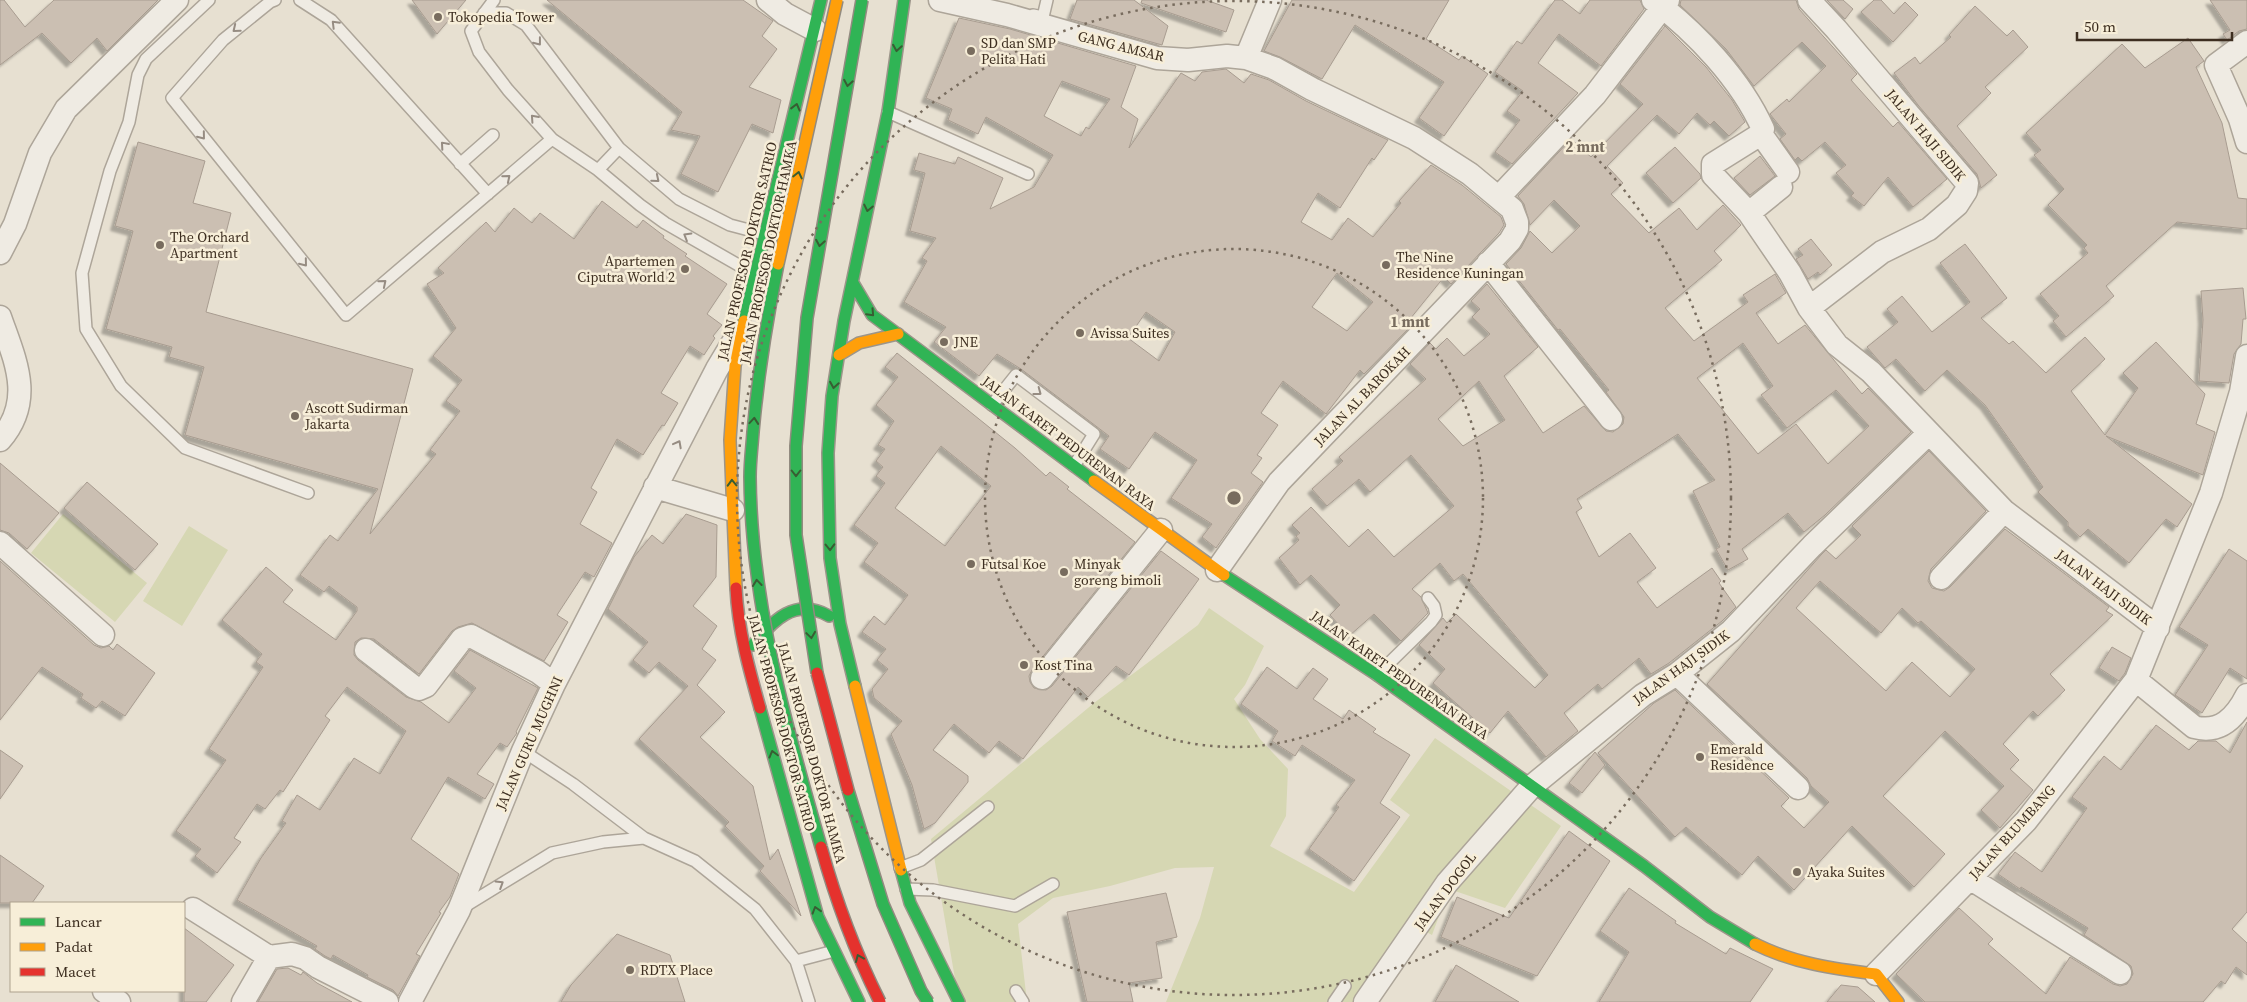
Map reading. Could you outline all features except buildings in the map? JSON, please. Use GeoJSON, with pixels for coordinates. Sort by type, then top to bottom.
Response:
{"type":"FeatureCollection","features":[{"type":"Feature","properties":{"kind":"main road","name":"JALAN PROFESOR DOKTOR SATRIO"},"geometry":{"type":"LineString","coordinates":[[821,0],[743,324],[735,366],[730,440],[737,611],[746,654],[818,916],[852,998]]}},
{"type":"Feature","properties":{"kind":"main road","name":"JALAN PROFESOR DOKTOR HAMKA"},"geometry":{"type":"LineString","coordinates":[[837,0],[774,282],[758,376],[750,482],[756,586],[776,688],[836,905],[880,1002]]}},
{"type":"Feature","properties":{"kind":"main road","name":"JALAN PROFESOR DOKTOR HAMKA"},"geometry":{"type":"LineString","coordinates":[[862,0],[807,318],[796,446],[796,535],[817,675],[859,831],[883,904],[928,1002]]}},
{"type":"Feature","properties":{"kind":"main road"},"geometry":{"type":"LineString","coordinates":[[904,0],[888,112],[838,355],[832,396],[828,453],[830,558],[840,624],[910,903],[959,1002]]}},
{"type":"Feature","properties":{"kind":"main road","name":"JALAN KARET PEDURENAN RAYA"},"geometry":{"type":"LineString","coordinates":[[853,283],[872,315],[1074,466],[1217,570],[1376,675],[1644,866],[1683,897],[1755,944],[1781,956],[1816,966],[1876,974]]}},
{"type":"Feature","properties":{"kind":"main road"},"geometry":{"type":"LineString","coordinates":[[838,355],[871,339],[898,334]]}},
{"type":"Feature","properties":{"kind":"main road"},"geometry":{"type":"LineString","coordinates":[[746,654],[774,618],[787,611],[802,608],[823,612],[840,624]]}},
{"type":"Feature","properties":{"kind":"main road"},"geometry":{"type":"LineString","coordinates":[[1876,974],[1898,1002]]}},
{"type":"Feature","properties":{"kind":"street"},"geometry":{"type":"LineString","coordinates":[[0,253],[15,224],[40,153],[66,110],[177,0]]}},
{"type":"Feature","properties":{"kind":"street"},"geometry":{"type":"LineString","coordinates":[[768,0],[785,14],[815,30]]}},
{"type":"Feature","properties":{"kind":"street","name":"GANG AMSAR"},"geometry":{"type":"LineString","coordinates":[[940,0],[1007,15],[1157,58],[1188,60],[1227,56],[1246,58]]}},
{"type":"Feature","properties":{"kind":"street"},"geometry":{"type":"LineString","coordinates":[[1246,58],[1270,0]]}},
{"type":"Feature","properties":{"kind":"street","name":"JALAN HAJI SIDIK"},"geometry":{"type":"LineString","coordinates":[[1809,0],[1967,183],[1966,191],[1957,205],[1929,229],[1882,252],[1809,308]]}},
{"type":"Feature","properties":{"kind":"street"},"geometry":{"type":"LineString","coordinates":[[1499,196],[1595,95],[1661,2],[1696,37],[1753,107],[1763,130],[1761,134],[1784,180],[1749,213]]}},
{"type":"Feature","properties":{"kind":"street"},"geometry":{"type":"LineString","coordinates":[[2247,42],[2216,65],[2240,119],[2247,142]]}},
{"type":"Feature","properties":{"kind":"street","name":"JALAN AL BAROKAH"},"geometry":{"type":"LineString","coordinates":[[1217,570],[1279,482],[1510,241],[1517,229],[1517,222],[1512,209],[1499,196],[1470,174],[1414,138],[1312,89],[1274,68],[1246,58]]}},
{"type":"Feature","properties":{"kind":"street","name":"JALAN HAJI SIDIK"},"geometry":{"type":"LineString","coordinates":[[1761,134],[1713,164],[1713,175],[1749,213],[1790,273],[1809,308],[1837,345],[1870,372],[2004,510],[2158,628],[2211,493],[2244,395],[2247,356]]}},
{"type":"Feature","properties":{"kind":"street"},"geometry":{"type":"LineString","coordinates":[[1488,263],[1611,419]]}},
{"type":"Feature","properties":{"kind":"street"},"geometry":{"type":"LineString","coordinates":[[0,317],[15,354],[20,392],[13,422],[0,440]]}},
{"type":"Feature","properties":{"kind":"street","name":"JALAN GURU MUGHNI"},"geometry":{"type":"LineString","coordinates":[[410,1002],[459,910],[523,751],[554,684],[655,487],[717,369],[743,324]]}},
{"type":"Feature","properties":{"kind":"street","name":"JALAN HAJI SIDIK"},"geometry":{"type":"LineString","coordinates":[[1532,786],[1643,694],[1676,674],[1731,631],[1812,546],[1929,433]]}},
{"type":"Feature","properties":{"kind":"street"},"geometry":{"type":"LineString","coordinates":[[655,487],[733,510]]}},
{"type":"Feature","properties":{"kind":"street"},"geometry":{"type":"LineString","coordinates":[[1941,578],[2004,510]]}},
{"type":"Feature","properties":{"kind":"street"},"geometry":{"type":"LineString","coordinates":[[1042,678],[1161,530]]}},
{"type":"Feature","properties":{"kind":"street"},"geometry":{"type":"LineString","coordinates":[[0,543],[103,634]]}},
{"type":"Feature","properties":{"kind":"street","name":"JALAN BLUMBANG"},"geometry":{"type":"LineString","coordinates":[[1876,974],[2026,821],[2136,680],[2158,628]]}},
{"type":"Feature","properties":{"kind":"street"},"geometry":{"type":"LineString","coordinates":[[366,650],[419,689],[426,686],[462,639],[471,636],[538,672],[554,684]]}},
{"type":"Feature","properties":{"kind":"street"},"geometry":{"type":"LineString","coordinates":[[1676,674],[1798,788]]}},
{"type":"Feature","properties":{"kind":"street"},"geometry":{"type":"LineString","coordinates":[[2136,680],[2194,727],[2203,730],[2217,728],[2232,718],[2247,695]]}},
{"type":"Feature","properties":{"kind":"street","name":"JALAN DOGOL"},"geometry":{"type":"LineString","coordinates":[[1365,1002],[1447,883],[1532,786]]}},
{"type":"Feature","properties":{"kind":"street"},"geometry":{"type":"LineString","coordinates":[[1971,879],[2120,973]]}},
{"type":"Feature","properties":{"kind":"street"},"geometry":{"type":"LineString","coordinates":[[193,908],[269,957],[292,954],[305,958],[318,967],[387,1002]]}},
{"type":"Feature","properties":{"kind":"street"},"geometry":{"type":"LineString","coordinates":[[243,1002],[269,957]]}},
{"type":"Feature","properties":{"kind":"street"},"geometry":{"type":"LineString","coordinates":[[105,992],[119,1002]]}},
{"type":"Feature","properties":{"kind":"lane"},"geometry":{"type":"LineString","coordinates":[[209,0],[146,59],[138,75],[129,122],[110,171],[82,273],[86,329],[121,386],[185,448],[308,493]]}},
{"type":"Feature","properties":{"kind":"lane"},"geometry":{"type":"LineString","coordinates":[[275,0],[223,40],[172,98],[346,315],[552,139]]}},
{"type":"Feature","properties":{"kind":"lane"},"geometry":{"type":"LineString","coordinates":[[300,0],[332,20],[488,194]]}},
{"type":"Feature","properties":{"kind":"lane"},"geometry":{"type":"LineString","coordinates":[[494,0],[471,31],[479,52],[552,139],[598,170],[640,205],[665,222],[754,274]]}},
{"type":"Feature","properties":{"kind":"lane"},"geometry":{"type":"LineString","coordinates":[[973,0],[1043,17],[1047,0]]}},
{"type":"Feature","properties":{"kind":"lane"},"geometry":{"type":"LineString","coordinates":[[484,13],[506,13],[526,25],[619,148],[679,199],[730,225],[764,234]]}},
{"type":"Feature","properties":{"kind":"lane"},"geometry":{"type":"LineString","coordinates":[[888,112],[1028,174]]}},
{"type":"Feature","properties":{"kind":"lane"},"geometry":{"type":"LineString","coordinates":[[460,164],[493,135]]}},
{"type":"Feature","properties":{"kind":"lane"},"geometry":{"type":"LineString","coordinates":[[598,170],[619,148]]}},
{"type":"Feature","properties":{"kind":"lane"},"geometry":{"type":"LineString","coordinates":[[992,405],[1016,375],[1094,434],[1074,466]]}},
{"type":"Feature","properties":{"kind":"lane"},"geometry":{"type":"LineString","coordinates":[[1376,675],[1432,622],[1436,614],[1434,606],[1428,598]]}},
{"type":"Feature","properties":{"kind":"lane"},"geometry":{"type":"LineString","coordinates":[[523,751],[573,784],[644,838],[695,861],[755,909],[796,960],[809,1002]]}},
{"type":"Feature","properties":{"kind":"lane"},"geometry":{"type":"LineString","coordinates":[[900,868],[921,860],[988,808]]}},
{"type":"Feature","properties":{"kind":"lane"},"geometry":{"type":"LineString","coordinates":[[459,910],[552,853],[603,842],[644,838]]}},
{"type":"Feature","properties":{"kind":"lane"},"geometry":{"type":"LineString","coordinates":[[906,889],[933,890],[1015,906],[1053,884]]}},
{"type":"Feature","properties":{"kind":"lane"},"geometry":{"type":"LineString","coordinates":[[796,960],[834,951]]}},
{"type":"Feature","properties":{"kind":"lane"},"geometry":{"type":"LineString","coordinates":[[1334,1002],[1345,986]]}},
{"type":"Feature","properties":{"kind":"lane"},"geometry":{"type":"LineString","coordinates":[[1016,991],[1022,1002]]}},
{"type":"Feature","properties":{"kind":"green space"},"geometry":{"type":"Polygon","coordinates":[[[63,514],[147,583],[115,622],[31,553],[63,514]]]}},
{"type":"Feature","properties":{"kind":"green space"},"geometry":{"type":"Polygon","coordinates":[[[189,526],[228,550],[182,626],[143,601],[189,526]]]}},
{"type":"Feature","properties":{"kind":"green space"},"geometry":{"type":"Polygon","coordinates":[[[1209,608],[1264,646],[1245,685],[1234,699],[1260,739],[1288,769],[1286,816],[1270,846],[1354,892],[1410,815],[1390,800],[1435,738],[1561,826],[1505,908],[1449,889],[1432,935],[1414,925],[1355,1002],[1166,1002],[1200,918],[1214,867],[1175,868],[1110,886],[1053,898],[1018,924],[1027,1002],[959,1002],[931,839],[1094,703],[1198,625],[1209,608]]]}},
{"type":"Feature","properties":{"kind":"traffic: fast"},"geometry":{"type":"LineString","coordinates":[[744,321],[821,0]]}},
{"type":"Feature","properties":{"kind":"traffic: fast"},"geometry":{"type":"LineString","coordinates":[[817,673],[796,535],[796,446],[807,318],[862,0]]}},
{"type":"Feature","properties":{"kind":"traffic: fast"},"geometry":{"type":"LineString","coordinates":[[855,686],[840,624],[830,558],[828,453],[832,396],[844,321],[888,112],[904,0]]}},
{"type":"Feature","properties":{"kind":"traffic: fast"},"geometry":{"type":"LineString","coordinates":[[778,264],[763,347],[755,411],[750,471],[752,524],[764,618],[773,664],[795,756],[821,847]]}},
{"type":"Feature","properties":{"kind":"traffic: fast"},"geometry":{"type":"LineString","coordinates":[[853,283],[872,315],[1094,481]]}},
{"type":"Feature","properties":{"kind":"traffic: fast"},"geometry":{"type":"LineString","coordinates":[[1224,575],[1377,675],[1644,866],[1710,917],[1755,944]]}},
{"type":"Feature","properties":{"kind":"traffic: fast"},"geometry":{"type":"LineString","coordinates":[[753,645],[777,620],[795,610],[806,609],[829,616]]}},
{"type":"Feature","properties":{"kind":"traffic: fast"},"geometry":{"type":"LineString","coordinates":[[760,708],[818,917],[859,1002]]}},
{"type":"Feature","properties":{"kind":"traffic: fast"},"geometry":{"type":"LineString","coordinates":[[848,790],[883,904],[921,991],[928,1002]]}},
{"type":"Feature","properties":{"kind":"traffic: fast"},"geometry":{"type":"LineString","coordinates":[[901,870],[910,903],[959,1002]]}},
{"type":"Feature","properties":{"kind":"traffic: slow"},"geometry":{"type":"LineString","coordinates":[[778,264],[837,0]]}},
{"type":"Feature","properties":{"kind":"traffic: slow"},"geometry":{"type":"LineString","coordinates":[[736,588],[730,440],[735,366],[744,321]]}},
{"type":"Feature","properties":{"kind":"traffic: slow"},"geometry":{"type":"LineString","coordinates":[[839,355],[859,343],[898,334]]}},
{"type":"Feature","properties":{"kind":"traffic: slow"},"geometry":{"type":"LineString","coordinates":[[1094,481],[1224,575]]}},
{"type":"Feature","properties":{"kind":"traffic: slow"},"geometry":{"type":"LineString","coordinates":[[855,686],[901,870]]}},
{"type":"Feature","properties":{"kind":"traffic: slow"},"geometry":{"type":"LineString","coordinates":[[1755,944],[1799,961],[1876,974],[1898,1002]]}},
{"type":"Feature","properties":{"kind":"traffic: jam"},"geometry":{"type":"LineString","coordinates":[[736,588],[742,634],[760,708]]}},
{"type":"Feature","properties":{"kind":"traffic: jam"},"geometry":{"type":"LineString","coordinates":[[817,673],[848,790]]}},
{"type":"Feature","properties":{"kind":"traffic: jam"},"geometry":{"type":"LineString","coordinates":[[821,847],[847,926],[880,1002]]}},
{"type":"Feature","properties":{"kind":"place","name":"Tokopedia Tower"},"geometry":{"type":"Point","coordinates":[438,17]}},
{"type":"Feature","properties":{"kind":"place","name":"SD dan SMP Pelita Hati"},"geometry":{"type":"Point","coordinates":[971,51]}},
{"type":"Feature","properties":{"kind":"place","name":"The Orchard Apartment"},"geometry":{"type":"Point","coordinates":[160,245]}},
{"type":"Feature","properties":{"kind":"place","name":"The Nine Residence Kuningan"},"geometry":{"type":"Point","coordinates":[1386,265]}},
{"type":"Feature","properties":{"kind":"place","name":"Apartemen Ciputra World 2"},"geometry":{"type":"Point","coordinates":[685,269]}},
{"type":"Feature","properties":{"kind":"place","name":"Avissa Suites"},"geometry":{"type":"Point","coordinates":[1080,333]}},
{"type":"Feature","properties":{"kind":"place","name":"JNE"},"geometry":{"type":"Point","coordinates":[944,342]}},
{"type":"Feature","properties":{"kind":"place","name":"Ascott Sudirman Jakarta"},"geometry":{"type":"Point","coordinates":[295,416]}},
{"type":"Feature","properties":{"kind":"place","name":"Futsal Koe"},"geometry":{"type":"Point","coordinates":[971,564]}},
{"type":"Feature","properties":{"kind":"place","name":"Minyak goreng bimoli"},"geometry":{"type":"Point","coordinates":[1064,572]}},
{"type":"Feature","properties":{"kind":"place","name":"Kost Tina"},"geometry":{"type":"Point","coordinates":[1024,665]}},
{"type":"Feature","properties":{"kind":"place","name":"Emerald Residence"},"geometry":{"type":"Point","coordinates":[1700,757]}},
{"type":"Feature","properties":{"kind":"place","name":"Ayaka Suites"},"geometry":{"type":"Point","coordinates":[1797,872]}},
{"type":"Feature","properties":{"kind":"place","name":"RDTX Place"},"geometry":{"type":"Point","coordinates":[630,970]}}]}
